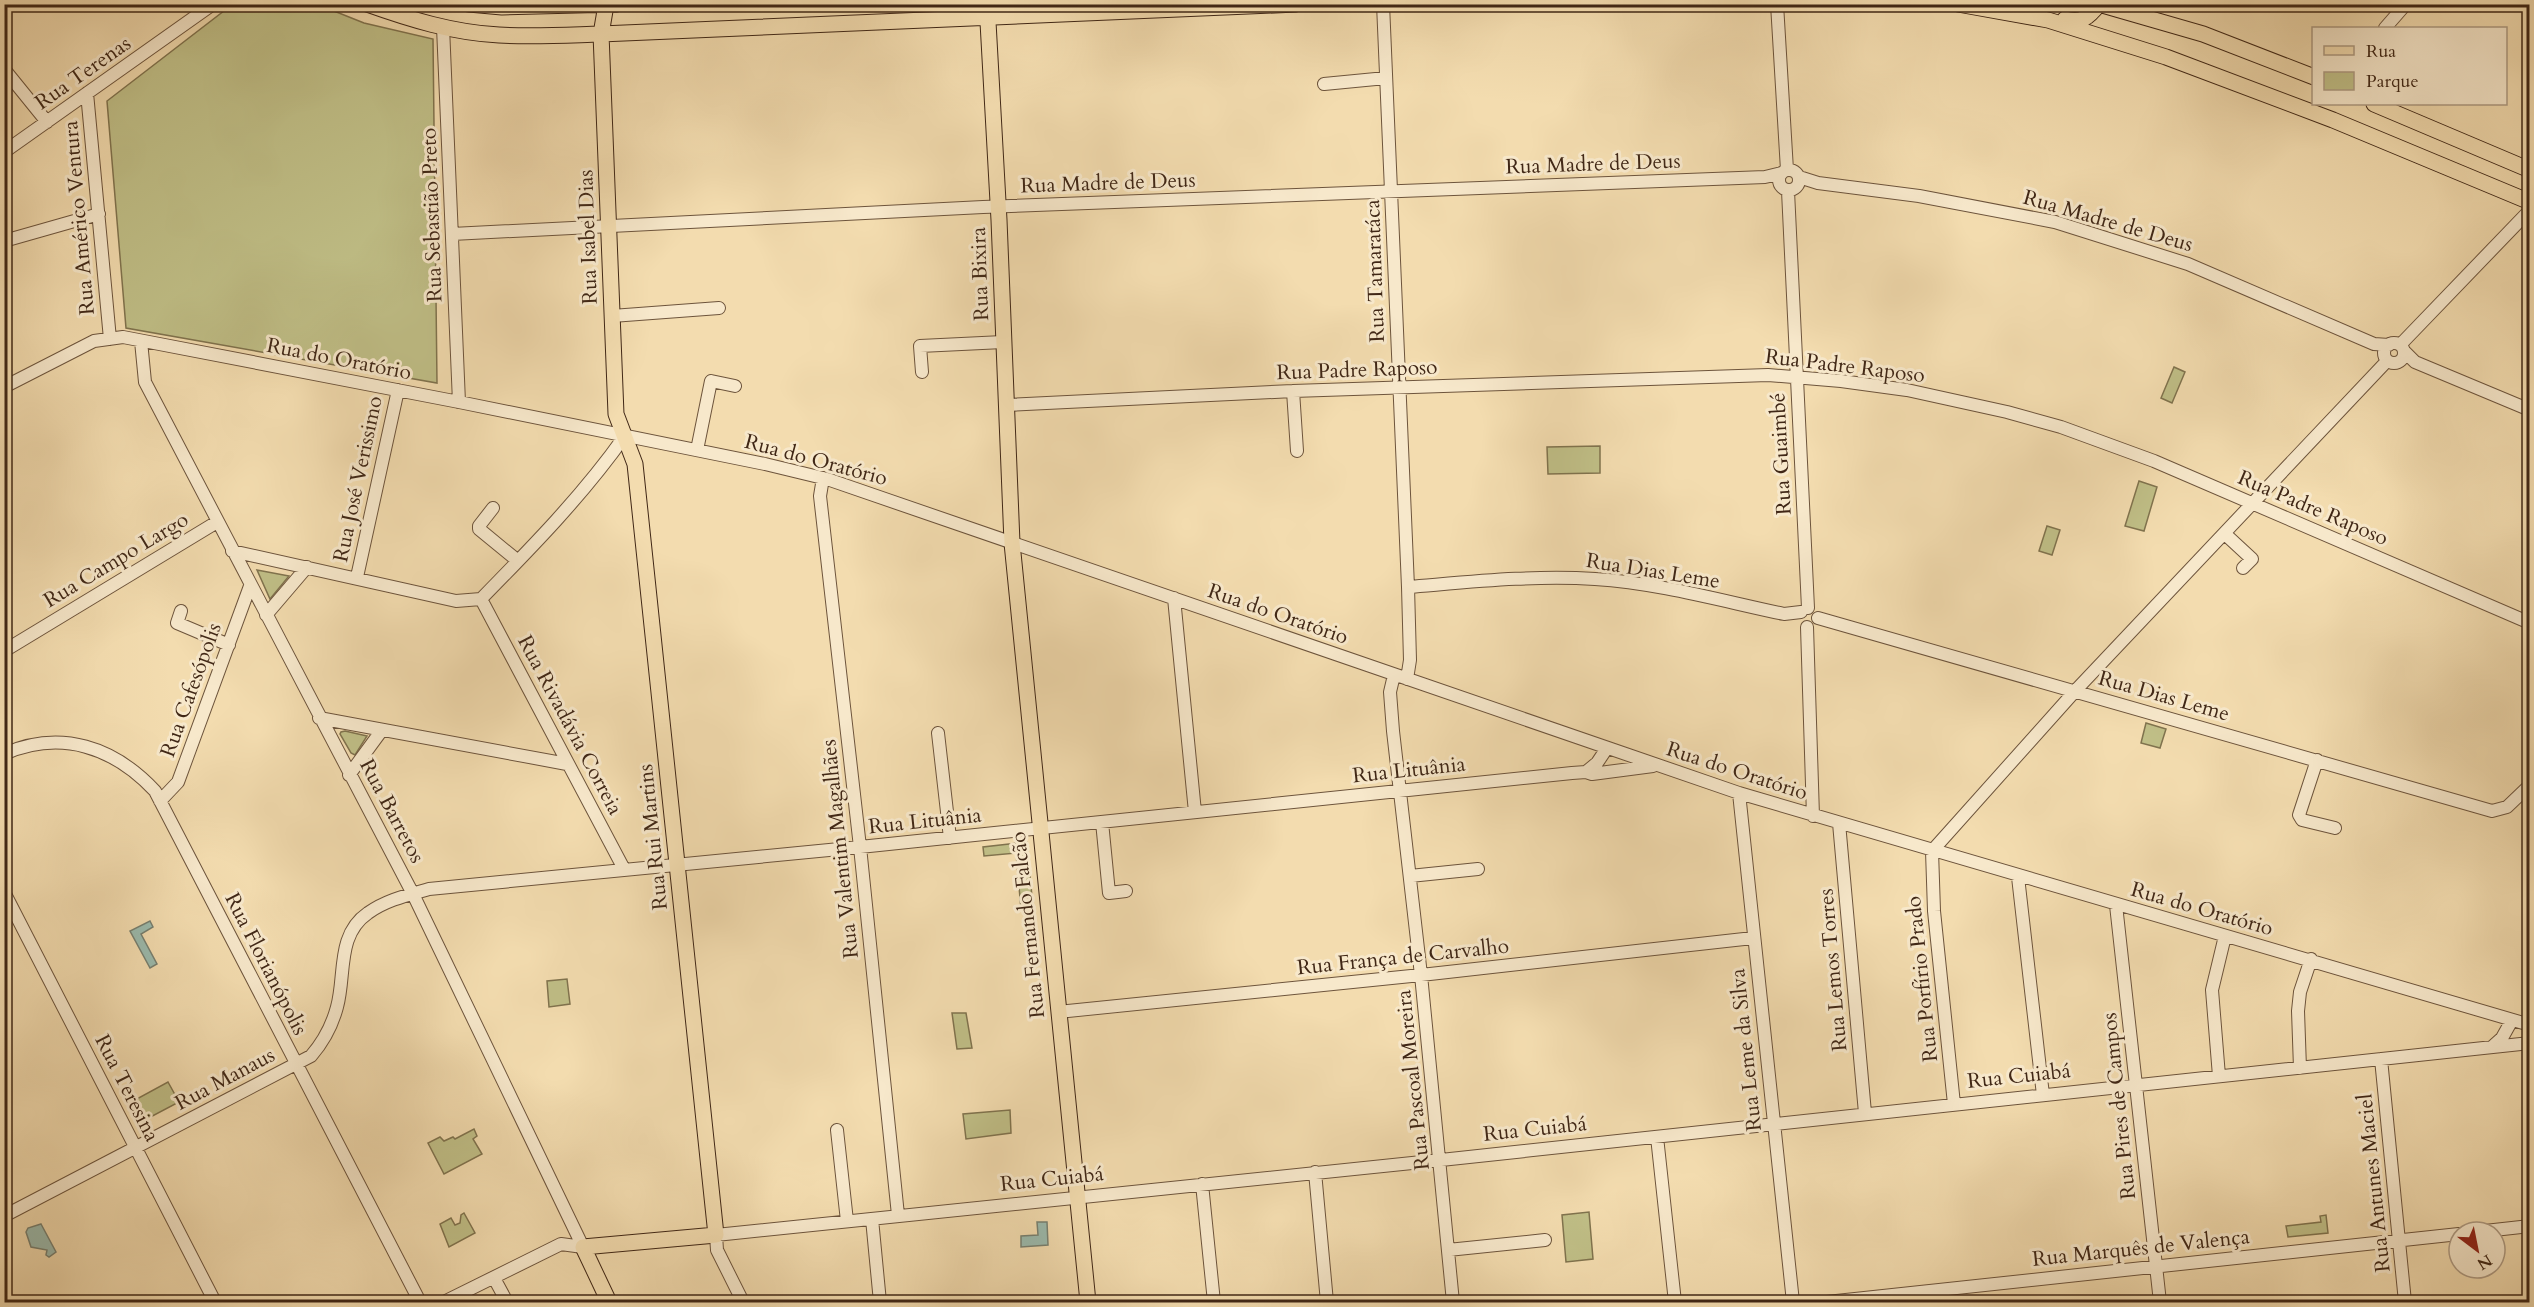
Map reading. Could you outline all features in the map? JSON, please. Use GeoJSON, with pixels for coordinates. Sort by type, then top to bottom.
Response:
{"type":"FeatureCollection","features":[{"type":"Feature","properties":{"kind":"main road"},"geometry":{"type":"LineString","coordinates":[[368,4],[443,27],[497,35],[601,34],[988,11],[1296,4]]}},
{"type":"Feature","properties":{"kind":"main road"},"geometry":{"type":"LineString","coordinates":[[469,4],[501,7],[617,4]]}},
{"type":"Feature","properties":{"kind":"main road"},"geometry":{"type":"LineString","coordinates":[[1958,4],[2048,20],[2096,34],[2232,81],[2355,129],[2529,202]]}},
{"type":"Feature","properties":{"kind":"main road","name":"Rua Isabel Dias"},"geometry":{"type":"LineString","coordinates":[[606,5],[601,34],[608,226],[616,414],[624,437]]}},
{"type":"Feature","properties":{"kind":"main road"},"geometry":{"type":"LineString","coordinates":[[2048,20],[2058,17],[2077,22],[2085,20],[2099,5],[2203,34],[2312,77]]}},
{"type":"Feature","properties":{"kind":"main road","name":"Rua Bixira"},"geometry":{"type":"LineString","coordinates":[[988,11],[1012,543]]}},
{"type":"Feature","properties":{"kind":"main road"},"geometry":{"type":"LineString","coordinates":[[2376,105],[2529,170]]}},
{"type":"Feature","properties":{"kind":"main road","name":"Rua Rui Martins"},"geometry":{"type":"LineString","coordinates":[[624,437],[635,464],[716,1235]]}},
{"type":"Feature","properties":{"kind":"main road","name":"Rua Fernando Falcão"},"geometry":{"type":"LineString","coordinates":[[1012,543],[1088,1302]]}},
{"type":"Feature","properties":{"kind":"main road","name":"Rua Cuiabá"},"geometry":{"type":"LineString","coordinates":[[583,1248],[716,1235]]}},
{"type":"Feature","properties":{"kind":"main road","name":"Rua Barretos"},"geometry":{"type":"LineString","coordinates":[[583,1248],[609,1302]]}},
{"type":"Feature","properties":{"kind":"street","name":"Rua Terenas"},"geometry":{"type":"LineString","coordinates":[[4,152],[213,4]]}},
{"type":"Feature","properties":{"kind":"street","name":"Rua Tamaratáca"},"geometry":{"type":"LineString","coordinates":[[1383,4],[1408,587],[1410,660],[1407,679]]}},
{"type":"Feature","properties":{"kind":"street"},"geometry":{"type":"LineString","coordinates":[[1765,177],[1791,185],[1796,172],[1785,171],[1777,4]]}},
{"type":"Feature","properties":{"kind":"street"},"geometry":{"type":"LineString","coordinates":[[2386,27],[2406,4]]}},
{"type":"Feature","properties":{"kind":"street","name":"Rua Sebastião Preto"},"geometry":{"type":"LineString","coordinates":[[443,27],[459,402]]}},
{"type":"Feature","properties":{"kind":"street"},"geometry":{"type":"LineString","coordinates":[[4,69],[46,122]]}},
{"type":"Feature","properties":{"kind":"street"},"geometry":{"type":"LineString","coordinates":[[1324,84],[1386,78]]}},
{"type":"Feature","properties":{"kind":"street","name":"Rua Américo Ventura"},"geometry":{"type":"LineString","coordinates":[[87,93],[110,339]]}},
{"type":"Feature","properties":{"kind":"street","name":"Rua Madre de Deus"},"geometry":{"type":"LineString","coordinates":[[452,234],[998,207],[1765,177],[1785,171]]}},
{"type":"Feature","properties":{"kind":"street","name":"Rua Guaimbé"},"geometry":{"type":"LineString","coordinates":[[1785,171],[1779,181],[1791,185],[1804,618],[1813,816]]}},
{"type":"Feature","properties":{"kind":"street","name":"Rua Madre de Deus"},"geometry":{"type":"LineString","coordinates":[[1791,185],[1818,183],[1919,196],[2055,222],[2188,264],[2529,410]]}},
{"type":"Feature","properties":{"kind":"street"},"geometry":{"type":"LineString","coordinates":[[1932,851],[2076,690],[2529,210]]}},
{"type":"Feature","properties":{"kind":"street"},"geometry":{"type":"LineString","coordinates":[[4,241],[99,214]]}},
{"type":"Feature","properties":{"kind":"street"},"geometry":{"type":"LineString","coordinates":[[612,316],[719,308]]}},
{"type":"Feature","properties":{"kind":"street","name":"Rua do Oratório"},"geometry":{"type":"LineString","coordinates":[[4,387],[66,353],[94,341],[123,337],[459,402],[823,478],[1738,793],[2018,877],[2312,959],[2529,1027]]}},
{"type":"Feature","properties":{"kind":"street","name":"Rua Barretos"},"geometry":{"type":"LineString","coordinates":[[141,341],[145,382],[413,894],[583,1248]]}},
{"type":"Feature","properties":{"kind":"street"},"geometry":{"type":"LineString","coordinates":[[922,372],[920,346],[1003,342]]}},
{"type":"Feature","properties":{"kind":"street","name":"Rua Padre Raposo"},"geometry":{"type":"LineString","coordinates":[[1006,405],[1398,387],[1768,375],[1907,390],[2050,424],[2154,461],[2529,623]]}},
{"type":"Feature","properties":{"kind":"street"},"geometry":{"type":"LineString","coordinates":[[697,450],[711,381],[735,386]]}},
{"type":"Feature","properties":{"kind":"street","name":"Rua José Verissimo"},"geometry":{"type":"LineString","coordinates":[[357,577],[398,390]]}},
{"type":"Feature","properties":{"kind":"street"},"geometry":{"type":"LineString","coordinates":[[1293,392],[1297,451]]}},
{"type":"Feature","properties":{"kind":"street"},"geometry":{"type":"LineString","coordinates":[[232,551],[357,577],[456,601],[481,599],[606,462],[624,437]]}},
{"type":"Feature","properties":{"kind":"street","name":"Rua Valentim Magalhães"},"geometry":{"type":"LineString","coordinates":[[823,478],[820,496],[860,847],[898,1215]]}},
{"type":"Feature","properties":{"kind":"street"},"geometry":{"type":"LineString","coordinates":[[493,508],[479,529],[518,561]]}},
{"type":"Feature","properties":{"kind":"street","name":"Rua Campo Largo"},"geometry":{"type":"LineString","coordinates":[[4,651],[217,522]]}},
{"type":"Feature","properties":{"kind":"street"},"geometry":{"type":"LineString","coordinates":[[2225,534],[2252,559],[2243,568]]}},
{"type":"Feature","properties":{"kind":"street"},"geometry":{"type":"LineString","coordinates":[[266,615],[307,567]]}},
{"type":"Feature","properties":{"kind":"street","name":"Rua Dias Leme"},"geometry":{"type":"LineString","coordinates":[[1408,587],[1507,580],[1596,579],[1628,582],[1804,618],[1815,624],[1818,618],[2482,808],[2500,810],[2515,800],[2529,785]]}},
{"type":"Feature","properties":{"kind":"street","name":"Rua Cafesópolis"},"geometry":{"type":"LineString","coordinates":[[160,801],[178,782],[250,586]]}},
{"type":"Feature","properties":{"kind":"street"},"geometry":{"type":"LineString","coordinates":[[1174,598],[1195,812]]}},
{"type":"Feature","properties":{"kind":"street","name":"Rua Rivadávia Correia"},"geometry":{"type":"LineString","coordinates":[[481,599],[624,869]]}},
{"type":"Feature","properties":{"kind":"street"},"geometry":{"type":"LineString","coordinates":[[181,611],[177,623],[229,645]]}},
{"type":"Feature","properties":{"kind":"street","name":"Rua Pascoal Moreira"},"geometry":{"type":"LineString","coordinates":[[1394,675],[1390,692],[1441,1160],[1453,1302]]}},
{"type":"Feature","properties":{"kind":"street"},"geometry":{"type":"LineString","coordinates":[[320,718],[567,764]]}},
{"type":"Feature","properties":{"kind":"street"},"geometry":{"type":"LineString","coordinates":[[349,775],[382,730]]}},
{"type":"Feature","properties":{"kind":"street"},"geometry":{"type":"LineString","coordinates":[[938,733],[950,838]]}},
{"type":"Feature","properties":{"kind":"street","name":"Rua Florianópolis"},"geometry":{"type":"LineString","coordinates":[[4,754],[25,746],[48,742],[70,743],[98,750],[139,774],[155,791],[420,1302]]}},
{"type":"Feature","properties":{"kind":"street"},"geometry":{"type":"LineString","coordinates":[[1586,772],[1597,764],[1607,748]]}},
{"type":"Feature","properties":{"kind":"street"},"geometry":{"type":"LineString","coordinates":[[1605,772],[1616,767],[1623,754]]}},
{"type":"Feature","properties":{"kind":"street"},"geometry":{"type":"LineString","coordinates":[[2317,760],[2299,814],[2302,820],[2336,828]]}},
{"type":"Feature","properties":{"kind":"street","name":"Rua Lituânia"},"geometry":{"type":"LineString","coordinates":[[413,894],[438,888],[1657,766]]}},
{"type":"Feature","properties":{"kind":"street","name":"Rua Leme da Silva"},"geometry":{"type":"LineString","coordinates":[[1738,793],[1792,1302]]}},
{"type":"Feature","properties":{"kind":"street"},"geometry":{"type":"LineString","coordinates":[[1102,822],[1109,893],[1126,891]]}},
{"type":"Feature","properties":{"kind":"street","name":"Rua Lemos Torres"},"geometry":{"type":"LineString","coordinates":[[1839,823],[1865,1113]]}},
{"type":"Feature","properties":{"kind":"street","name":"Rua Porfírio Prado"},"geometry":{"type":"LineString","coordinates":[[1932,851],[1934,911],[1954,1104]]}},
{"type":"Feature","properties":{"kind":"street"},"geometry":{"type":"LineString","coordinates":[[1410,876],[1478,869]]}},
{"type":"Feature","properties":{"kind":"street"},"geometry":{"type":"LineString","coordinates":[[2018,877],[2043,1095]]}},
{"type":"Feature","properties":{"kind":"street","name":"Rua Teresina"},"geometry":{"type":"LineString","coordinates":[[4,891],[215,1302]]}},
{"type":"Feature","properties":{"kind":"street","name":"Rua Manaus"},"geometry":{"type":"LineString","coordinates":[[4,1216],[311,1056],[323,1042],[338,1005],[344,951],[350,934],[366,914],[390,901],[413,894]]}},
{"type":"Feature","properties":{"kind":"street","name":"Rua Pires de Campos"},"geometry":{"type":"LineString","coordinates":[[2116,905],[2160,1302]]}},
{"type":"Feature","properties":{"kind":"street"},"geometry":{"type":"LineString","coordinates":[[2219,1076],[2212,990],[2224,936]]}},
{"type":"Feature","properties":{"kind":"street","name":"Rua França de Carvalho"},"geometry":{"type":"LineString","coordinates":[[1058,1012],[1753,938]]}},
{"type":"Feature","properties":{"kind":"street"},"geometry":{"type":"LineString","coordinates":[[2300,1068],[2298,1011],[2300,992],[2312,959]]}},
{"type":"Feature","properties":{"kind":"street"},"geometry":{"type":"LineString","coordinates":[[2492,1047],[2502,1038],[2512,1020]]}},
{"type":"Feature","properties":{"kind":"street"},"geometry":{"type":"LineString","coordinates":[[2514,1046],[2529,1027]]}},
{"type":"Feature","properties":{"kind":"street","name":"Rua Cuiabá"},"geometry":{"type":"LineString","coordinates":[[716,1235],[2529,1043]]}},
{"type":"Feature","properties":{"kind":"street","name":"Rua Antunes Maciel"},"geometry":{"type":"LineString","coordinates":[[2381,1059],[2405,1302]]}},
{"type":"Feature","properties":{"kind":"street"},"geometry":{"type":"LineString","coordinates":[[837,1130],[847,1221]]}},
{"type":"Feature","properties":{"kind":"street"},"geometry":{"type":"LineString","coordinates":[[1657,1137],[1675,1302]]}},
{"type":"Feature","properties":{"kind":"street"},"geometry":{"type":"LineString","coordinates":[[1315,1172],[1327,1302]]}},
{"type":"Feature","properties":{"kind":"street"},"geometry":{"type":"LineString","coordinates":[[1202,1184],[1214,1302]]}},
{"type":"Feature","properties":{"kind":"street"},"geometry":{"type":"LineString","coordinates":[[872,1219],[880,1302]]}},
{"type":"Feature","properties":{"kind":"street"},"geometry":{"type":"LineString","coordinates":[[2507,1228],[2529,1226]]}},
{"type":"Feature","properties":{"kind":"street"},"geometry":{"type":"LineString","coordinates":[[716,1235],[717,1250],[743,1302]]}},
{"type":"Feature","properties":{"kind":"street","name":"Rua Marquês de Valença"},"geometry":{"type":"LineString","coordinates":[[1827,1302],[2447,1235]]}},
{"type":"Feature","properties":{"kind":"street"},"geometry":{"type":"LineString","coordinates":[[1448,1250],[1545,1240]]}},
{"type":"Feature","properties":{"kind":"street"},"geometry":{"type":"LineString","coordinates":[[444,1302],[561,1244],[583,1248]]}},
{"type":"Feature","properties":{"kind":"street"},"geometry":{"type":"LineString","coordinates":[[494,1278],[507,1302]]}},
{"type":"Feature","properties":{"kind":"green space"},"geometry":{"type":"Polygon","coordinates":[[[233,4],[319,5],[364,23],[433,39],[437,383],[126,328],[107,101],[233,4]]]}},
{"type":"Feature","properties":{"kind":"green space"},"geometry":{"type":"Polygon","coordinates":[[[2174,367],[2185,372],[2172,403],[2161,398],[2174,367]]]}},
{"type":"Feature","properties":{"kind":"green space"},"geometry":{"type":"Polygon","coordinates":[[[1600,446],[1600,473],[1548,474],[1547,447],[1600,446]]]}},
{"type":"Feature","properties":{"kind":"green space"},"geometry":{"type":"Polygon","coordinates":[[[2139,481],[2157,487],[2144,531],[2125,526],[2139,481]]]}},
{"type":"Feature","properties":{"kind":"green space"},"geometry":{"type":"Polygon","coordinates":[[[2047,526],[2060,530],[2052,555],[2039,551],[2047,526]]]}},
{"type":"Feature","properties":{"kind":"green space"},"geometry":{"type":"Polygon","coordinates":[[[257,570],[289,576],[270,599],[257,570]]]}},
{"type":"Feature","properties":{"kind":"green space"},"geometry":{"type":"Polygon","coordinates":[[[2146,723],[2166,729],[2160,748],[2141,743],[2146,723]]]}},
{"type":"Feature","properties":{"kind":"green space"},"geometry":{"type":"Polygon","coordinates":[[[345,731],[367,736],[355,755],[351,753],[340,734],[345,731]]]}},
{"type":"Feature","properties":{"kind":"green space"},"geometry":{"type":"Polygon","coordinates":[[[1027,842],[1033,908],[1021,909],[1016,853],[984,856],[983,847],[1027,842]]]}},
{"type":"Feature","properties":{"kind":"green space"},"geometry":{"type":"Polygon","coordinates":[[[567,979],[570,1004],[549,1007],[547,981],[567,979]]]}},
{"type":"Feature","properties":{"kind":"green space"},"geometry":{"type":"Polygon","coordinates":[[[952,1013],[966,1013],[972,1048],[957,1049],[952,1013]]]}},
{"type":"Feature","properties":{"kind":"green space"},"geometry":{"type":"Polygon","coordinates":[[[168,1082],[179,1102],[143,1121],[133,1101],[168,1082]]]}},
{"type":"Feature","properties":{"kind":"green space"},"geometry":{"type":"Polygon","coordinates":[[[1010,1110],[1011,1133],[966,1139],[963,1114],[1010,1110]]]}},
{"type":"Feature","properties":{"kind":"green space"},"geometry":{"type":"Polygon","coordinates":[[[474,1129],[477,1136],[473,1139],[482,1154],[444,1174],[428,1143],[440,1137],[444,1141],[453,1137],[455,1139],[474,1129]]]}},
{"type":"Feature","properties":{"kind":"green space"},"geometry":{"type":"Polygon","coordinates":[[[1589,1212],[1593,1259],[1566,1262],[1562,1215],[1589,1212]]]}},
{"type":"Feature","properties":{"kind":"green space"},"geometry":{"type":"Polygon","coordinates":[[[464,1213],[475,1233],[449,1247],[440,1224],[451,1218],[455,1225],[460,1223],[461,1215],[464,1213]]]}},
{"type":"Feature","properties":{"kind":"green space"},"geometry":{"type":"Polygon","coordinates":[[[2326,1215],[2328,1233],[2288,1237],[2286,1226],[2321,1222],[2320,1216],[2326,1215]]]}},
{"type":"Feature","properties":{"kind":"shaded area"},"geometry":{"type":"Polygon","coordinates":[[[150,921],[153,927],[141,934],[157,964],[150,968],[130,931],[150,921]]]}},
{"type":"Feature","properties":{"kind":"shaded area"},"geometry":{"type":"Polygon","coordinates":[[[1037,1222],[1047,1222],[1048,1245],[1021,1247],[1021,1236],[1038,1235],[1037,1222]]]}},
{"type":"Feature","properties":{"kind":"shaded area"},"geometry":{"type":"Polygon","coordinates":[[[41,1224],[56,1252],[49,1257],[46,1255],[47,1250],[31,1247],[26,1232],[28,1228],[41,1224]]]}}]}
